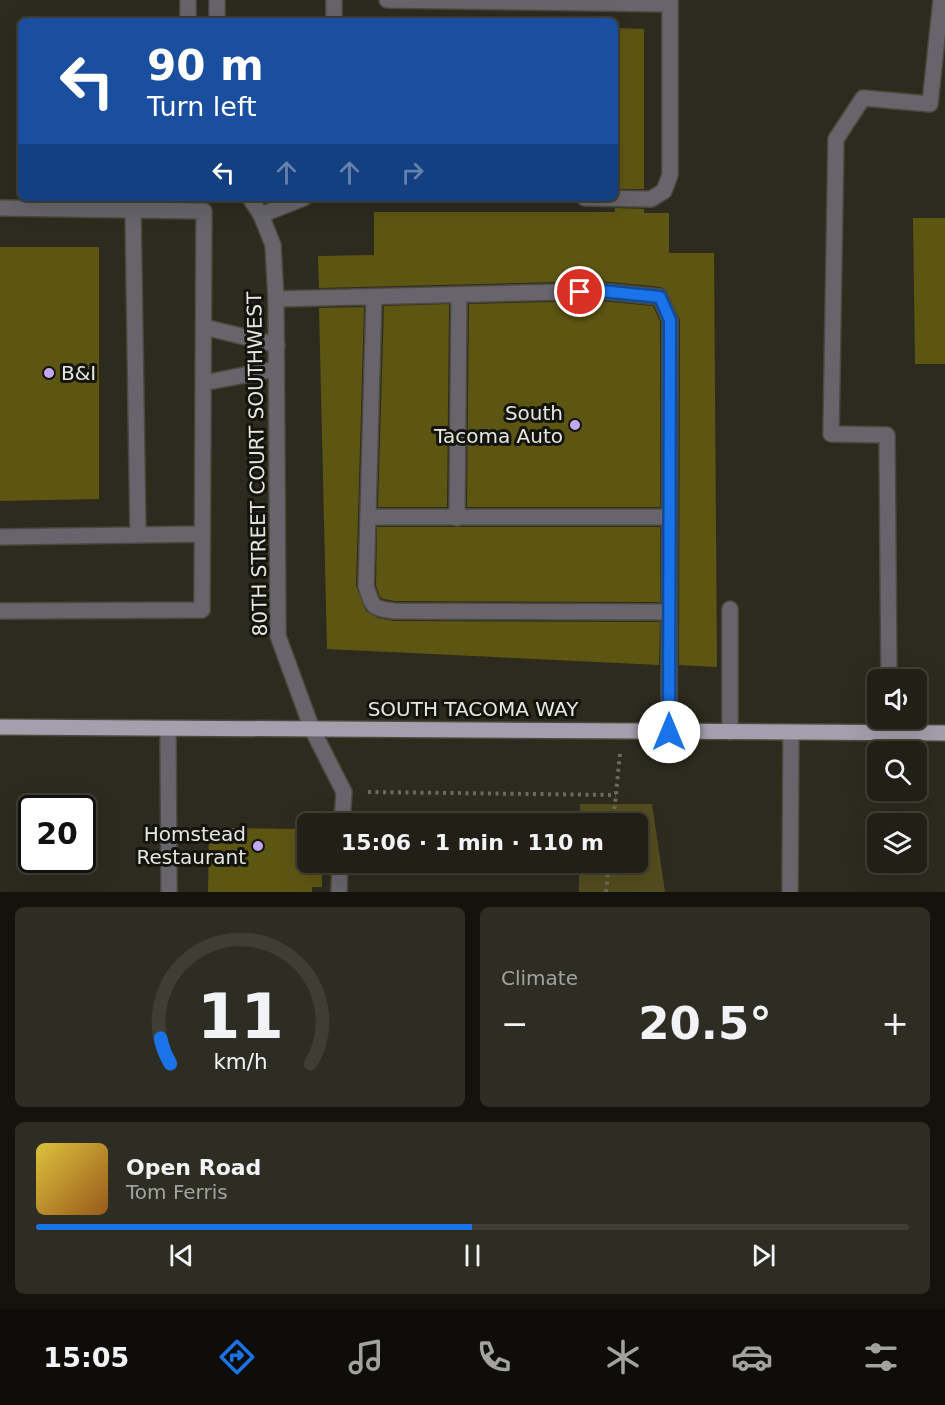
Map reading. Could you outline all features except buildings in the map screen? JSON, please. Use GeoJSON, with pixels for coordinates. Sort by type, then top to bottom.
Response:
{"type":"FeatureCollection","features":[{"type":"Feature","properties":{"kind":"main road","name":"SOUTH TACOMA WAY"},"geometry":{"type":"LineString","coordinates":[[0,727],[622,732],[791,732],[867,727]]}},
{"type":"Feature","properties":{"kind":"main road","name":"SOUTH TACOMA WAY"},"geometry":{"type":"LineString","coordinates":[[913,729],[945,733]]}},
{"type":"Feature","properties":{"kind":"street"},"geometry":{"type":"LineString","coordinates":[[188,0],[188,18]]}},
{"type":"Feature","properties":{"kind":"street"},"geometry":{"type":"LineString","coordinates":[[217,0],[217,18]]}},
{"type":"Feature","properties":{"kind":"street"},"geometry":{"type":"LineString","coordinates":[[334,0],[334,18]]}},
{"type":"Feature","properties":{"kind":"street"},"geometry":{"type":"LineString","coordinates":[[387,0],[670,2],[670,175],[664,191],[651,199],[618,198]]}},
{"type":"Feature","properties":{"kind":"street"},"geometry":{"type":"LineString","coordinates":[[889,669],[887,435],[831,434],[836,139],[863,98],[930,104],[940,0]]}},
{"type":"Feature","properties":{"kind":"street","name":"80TH STREET COURT SOUTHWEST"},"geometry":{"type":"LineString","coordinates":[[252,201],[261,215],[273,245],[277,345],[278,636],[312,729],[344,792]]}},
{"type":"Feature","properties":{"kind":"street"},"geometry":{"type":"LineString","coordinates":[[261,215],[296,201]]}},
{"type":"Feature","properties":{"kind":"street"},"geometry":{"type":"LineString","coordinates":[[0,208],[204,211],[202,610],[0,611]]}},
{"type":"Feature","properties":{"kind":"street"},"geometry":{"type":"LineString","coordinates":[[133,210],[138,534]]}},
{"type":"Feature","properties":{"kind":"street"},"geometry":{"type":"LineString","coordinates":[[276,299],[601,291],[660,297],[670,320],[669,732]]}},
{"type":"Feature","properties":{"kind":"street"},"geometry":{"type":"LineString","coordinates":[[457,518],[459,296]]}},
{"type":"Feature","properties":{"kind":"street"},"geometry":{"type":"LineString","coordinates":[[374,297],[366,586],[373,605],[378,609],[669,612]]}},
{"type":"Feature","properties":{"kind":"street"},"geometry":{"type":"LineString","coordinates":[[204,327],[277,345]]}},
{"type":"Feature","properties":{"kind":"street"},"geometry":{"type":"LineString","coordinates":[[203,383],[276,369]]}},
{"type":"Feature","properties":{"kind":"street"},"geometry":{"type":"LineString","coordinates":[[368,517],[669,517]]}},
{"type":"Feature","properties":{"kind":"street"},"geometry":{"type":"LineString","coordinates":[[0,537],[202,534]]}},
{"type":"Feature","properties":{"kind":"street"},"geometry":{"type":"LineString","coordinates":[[730,609],[730,732]]}},
{"type":"Feature","properties":{"kind":"street"},"geometry":{"type":"LineString","coordinates":[[168,729],[169,892]]}},
{"type":"Feature","properties":{"kind":"street"},"geometry":{"type":"LineString","coordinates":[[789,892],[791,732]]}},
{"type":"Feature","properties":{"kind":"street"},"geometry":{"type":"LineString","coordinates":[[343,813],[344,792]]}},
{"type":"Feature","properties":{"kind":"street"},"geometry":{"type":"LineString","coordinates":[[339,892],[340,873]]}},
{"type":"Feature","properties":{"kind":"path"},"geometry":{"type":"LineString","coordinates":[[614,813],[622,732]]}},
{"type":"Feature","properties":{"kind":"path"},"geometry":{"type":"LineString","coordinates":[[344,792],[616,795]]}},
{"type":"Feature","properties":{"kind":"path"},"geometry":{"type":"LineString","coordinates":[[606,892],[608,873]]}},
{"type":"Feature","properties":{"kind":"shaded area"},"geometry":{"type":"Polygon","coordinates":[[[580,804],[652,804],[665,892],[579,892],[579,873],[648,873],[648,813],[580,813],[580,804]]]}},
{"type":"Feature","properties":{"kind":"place","name":"B&I"},"geometry":{"type":"Point","coordinates":[49,373]}},
{"type":"Feature","properties":{"kind":"place","name":"South Tacoma Auto"},"geometry":{"type":"Point","coordinates":[575,425]}},
{"type":"Feature","properties":{"kind":"place","name":"Homstead Restaurant"},"geometry":{"type":"Point","coordinates":[258,846]}},
{"type":"Feature","properties":{"kind":"route"},"geometry":{"type":"LineString","coordinates":[[580,292],[601,291],[660,297],[670,320],[669,732]]}}]}
